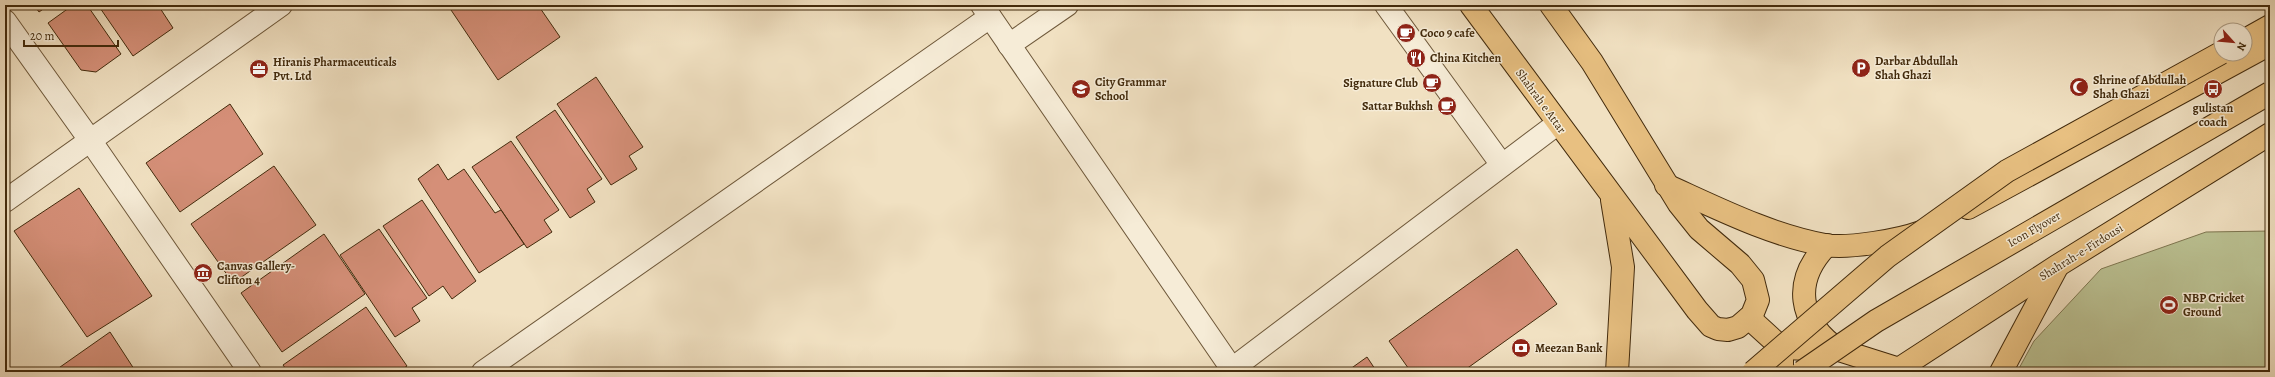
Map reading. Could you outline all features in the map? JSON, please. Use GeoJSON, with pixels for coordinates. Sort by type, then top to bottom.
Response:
{"type":"FeatureCollection","features":[{"type":"Feature","properties":{"kind":"main road","name":"Shahrah e Attar"},"geometry":{"type":"LineString","coordinates":[[1471,5],[1611,197],[1682,291],[1711,326],[1728,330],[1744,324],[1749,318]]}},
{"type":"Feature","properties":{"kind":"main road"},"geometry":{"type":"LineString","coordinates":[[1551,5],[1592,62],[1665,184],[1699,229],[1740,264],[1753,280],[1758,300],[1749,318],[1782,348],[1839,350],[1897,370]]}},
{"type":"Feature","properties":{"kind":"main road"},"geometry":{"type":"LineString","coordinates":[[2253,36],[2270,26]]}},
{"type":"Feature","properties":{"kind":"main road"},"geometry":{"type":"LineString","coordinates":[[1665,184],[1750,221],[1794,236],[1827,245],[1867,243],[1905,238],[1934,228],[2270,44]]}},
{"type":"Feature","properties":{"kind":"main road"},"geometry":{"type":"LineString","coordinates":[[1753,372],[1888,256],[2008,172],[2213,57]]}},
{"type":"Feature","properties":{"kind":"main road","name":"Icon Flyover"},"geometry":{"type":"LineString","coordinates":[[1802,372],[1876,321],[2270,93]]}},
{"type":"Feature","properties":{"kind":"main road","name":"Shahrah-e-Firdousi"},"geometry":{"type":"LineString","coordinates":[[1897,370],[2057,266],[2270,134]]}},
{"type":"Feature","properties":{"kind":"main road"},"geometry":{"type":"LineString","coordinates":[[1611,197],[1623,267],[1617,372]]}},
{"type":"Feature","properties":{"kind":"main road"},"geometry":{"type":"LineString","coordinates":[[1827,245],[1815,257],[1808,271],[1804,287],[1805,303],[1809,319],[1818,333],[1839,350]]}},
{"type":"Feature","properties":{"kind":"main road"},"geometry":{"type":"LineString","coordinates":[[2001,372],[2057,266]]}},
{"type":"Feature","properties":{"kind":"main road"},"geometry":{"type":"LineString","coordinates":[[1782,348],[1782,372]]}},
{"type":"Feature","properties":{"kind":"street"},"geometry":{"type":"LineString","coordinates":[[5,201],[281,5]]}},
{"type":"Feature","properties":{"kind":"street"},"geometry":{"type":"LineString","coordinates":[[1009,45],[1067,5]]}},
{"type":"Feature","properties":{"kind":"street"},"geometry":{"type":"LineString","coordinates":[[1386,5],[1502,166]]}},
{"type":"Feature","properties":{"kind":"street"},"geometry":{"type":"LineString","coordinates":[[483,372],[986,11],[1231,371],[1557,124]]}},
{"type":"Feature","properties":{"kind":"street"},"geometry":{"type":"LineString","coordinates":[[5,22],[90,140],[250,372]]}},
{"type":"Feature","properties":{"kind":"green space","name":"NBP Cricket Ground"},"geometry":{"type":"Polygon","coordinates":[[[2270,231],[2270,372],[2017,372],[2034,341],[2101,269],[2206,232],[2270,231]]]}},
{"type":"Feature","properties":{"kind":"building"},"geometry":{"type":"Polygon","coordinates":[[[34,5],[49,5],[39,12],[34,5]]]}},
{"type":"Feature","properties":{"kind":"building"},"geometry":{"type":"Polygon","coordinates":[[[73,5],[87,5],[121,54],[96,72],[81,70],[48,23],[73,5]]]}},
{"type":"Feature","properties":{"kind":"building"},"geometry":{"type":"Polygon","coordinates":[[[98,5],[158,5],[173,28],[133,56],[98,5]]]}},
{"type":"Feature","properties":{"kind":"building"},"geometry":{"type":"Polygon","coordinates":[[[452,5],[538,5],[560,37],[498,80],[449,7],[452,5]]]}},
{"type":"Feature","properties":{"kind":"building"},"geometry":{"type":"Polygon","coordinates":[[[596,77],[643,147],[629,156],[637,169],[611,185],[557,104],[596,77]]]}},
{"type":"Feature","properties":{"kind":"building"},"geometry":{"type":"Polygon","coordinates":[[[230,104],[263,154],[180,212],[146,163],[230,104]]]}},
{"type":"Feature","properties":{"kind":"building"},"geometry":{"type":"Polygon","coordinates":[[[555,110],[602,179],[587,189],[595,202],[570,218],[516,137],[555,110]]]}},
{"type":"Feature","properties":{"kind":"building"},"geometry":{"type":"Polygon","coordinates":[[[511,141],[559,210],[544,220],[552,232],[527,248],[472,167],[511,141]]]}},
{"type":"Feature","properties":{"kind":"building"},"geometry":{"type":"Polygon","coordinates":[[[438,164],[448,180],[464,169],[495,213],[501,210],[524,244],[479,273],[418,179],[438,164]]]}},
{"type":"Feature","properties":{"kind":"building"},"geometry":{"type":"Polygon","coordinates":[[[274,166],[316,225],[233,283],[191,224],[274,166]]]}},
{"type":"Feature","properties":{"kind":"building"},"geometry":{"type":"Polygon","coordinates":[[[79,188],[152,296],[87,337],[14,231],[79,188]]]}},
{"type":"Feature","properties":{"kind":"building"},"geometry":{"type":"Polygon","coordinates":[[[422,200],[476,281],[452,299],[443,286],[429,296],[383,226],[422,200]]]}},
{"type":"Feature","properties":{"kind":"building"},"geometry":{"type":"Polygon","coordinates":[[[379,229],[427,298],[412,308],[420,321],[395,337],[340,255],[379,229]]]}},
{"type":"Feature","properties":{"kind":"building"},"geometry":{"type":"Polygon","coordinates":[[[324,234],[365,294],[282,352],[241,293],[324,234]]]}},
{"type":"Feature","properties":{"kind":"building"},"geometry":{"type":"Polygon","coordinates":[[[1517,249],[1557,304],[1462,372],[1411,372],[1389,341],[1517,249]]]}},
{"type":"Feature","properties":{"kind":"building"},"geometry":{"type":"Polygon","coordinates":[[[366,307],[407,366],[398,372],[288,372],[283,365],[366,307]]]}},
{"type":"Feature","properties":{"kind":"building"},"geometry":{"type":"Polygon","coordinates":[[[110,332],[136,372],[53,372],[110,332]]]}},
{"type":"Feature","properties":{"kind":"building"},"geometry":{"type":"Polygon","coordinates":[[[1367,357],[1377,372],[1346,372],[1367,357]]]}},
{"type":"Feature","properties":{"kind":"place","name":"Coco 9 cafe"},"geometry":{"type":"Point","coordinates":[1406,33]}},
{"type":"Feature","properties":{"kind":"place","name":"China Kitchen"},"geometry":{"type":"Point","coordinates":[1416,58]}},
{"type":"Feature","properties":{"kind":"place","name":"Darbar Abdullah Shah Ghazi"},"geometry":{"type":"Point","coordinates":[1861,68]}},
{"type":"Feature","properties":{"kind":"place","name":"Hiranis Pharmaceuticals Pvt. Ltd"},"geometry":{"type":"Point","coordinates":[259,69]}},
{"type":"Feature","properties":{"kind":"place","name":"Signature Club"},"geometry":{"type":"Point","coordinates":[1432,83]}},
{"type":"Feature","properties":{"kind":"place","name":"Shrine of Abdullah Shah Ghazi"},"geometry":{"type":"Point","coordinates":[2079,87]}},
{"type":"Feature","properties":{"kind":"place","name":"City Grammar School"},"geometry":{"type":"Point","coordinates":[1081,89]}},
{"type":"Feature","properties":{"kind":"place","name":"gulistan coach"},"geometry":{"type":"Point","coordinates":[2213,89]}},
{"type":"Feature","properties":{"kind":"place","name":"Sattar Bukhsh"},"geometry":{"type":"Point","coordinates":[1447,106]}},
{"type":"Feature","properties":{"kind":"place","name":"Canvas Gallery- Clifton 4"},"geometry":{"type":"Point","coordinates":[203,273]}},
{"type":"Feature","properties":{"kind":"place","name":"NBP Cricket Ground"},"geometry":{"type":"Point","coordinates":[2169,305]}},
{"type":"Feature","properties":{"kind":"place","name":"Meezan Bank"},"geometry":{"type":"Point","coordinates":[1521,348]}}]}
